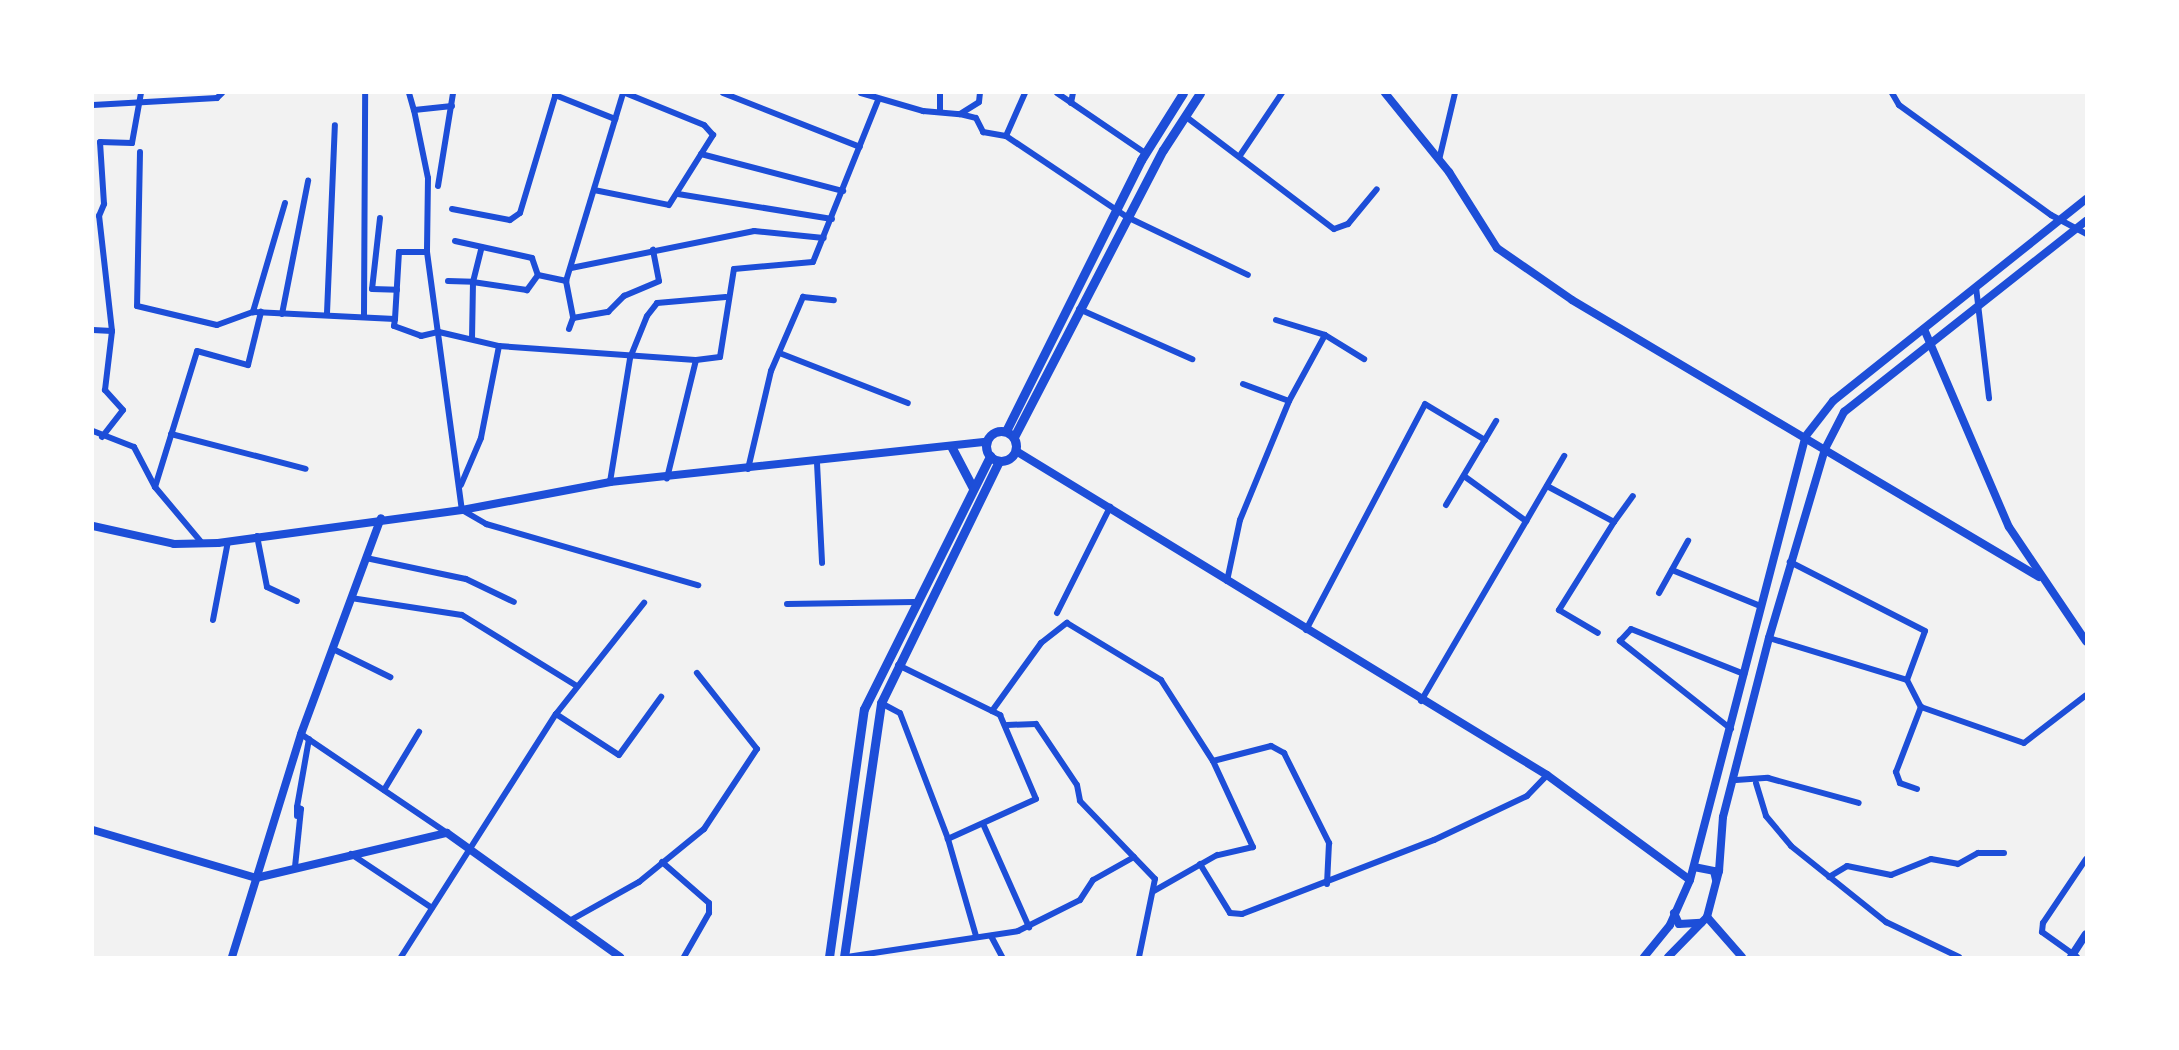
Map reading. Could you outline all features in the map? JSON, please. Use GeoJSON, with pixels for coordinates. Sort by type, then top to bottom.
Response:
{"type":"FeatureCollection","features":[{"type":"Feature","properties":{"kind":"main road"},"geometry":{"type":"LineString","coordinates":[[830,957],[862,718],[914,602],[973,488],[994,459],[1016,451],[1010,434],[1116,210],[1145,153],[1183,93]]}},
{"type":"Feature","properties":{"kind":"main road"},"geometry":{"type":"LineString","coordinates":[[1010,434],[1079,309],[1126,217],[1200,93]]}},
{"type":"Feature","properties":{"kind":"main road"},"geometry":{"type":"LineString","coordinates":[[1644,957],[1674,914],[1690,880],[1805,437],[1833,401],[2086,199]]}},
{"type":"Feature","properties":{"kind":"main road"},"geometry":{"type":"LineString","coordinates":[[1668,957],[1707,916],[1716,882],[1723,817],[1736,780],[1769,638],[1825,448],[1844,412],[2086,221]]}},
{"type":"Feature","properties":{"kind":"main road"},"geometry":{"type":"LineString","coordinates":[[987,442],[992,434],[1010,434]]}},
{"type":"Feature","properties":{"kind":"main road"},"geometry":{"type":"LineString","coordinates":[[93,526],[174,544],[228,541],[381,517],[462,510],[610,482],[817,464],[987,442]]}},
{"type":"Feature","properties":{"kind":"main road"},"geometry":{"type":"LineString","coordinates":[[846,957],[881,704],[994,459],[987,442]]}},
{"type":"Feature","properties":{"kind":"main road"},"geometry":{"type":"LineString","coordinates":[[951,446],[973,488]]}},
{"type":"Feature","properties":{"kind":"main road"},"geometry":{"type":"LineString","coordinates":[[1694,867],[1714,872],[1716,882]]}},
{"type":"Feature","properties":{"kind":"main road"},"geometry":{"type":"LineString","coordinates":[[1674,914],[1678,924],[1701,924]]}},
{"type":"Feature","properties":{"kind":"main road"},"geometry":{"type":"LineString","coordinates":[[2074,956],[2086,934]]}},
{"type":"Feature","properties":{"kind":"street"},"geometry":{"type":"LineString","coordinates":[[102,437],[123,410],[105,390],[112,331],[99,216],[104,204],[100,142],[132,143],[141,93]]}},
{"type":"Feature","properties":{"kind":"street"},"geometry":{"type":"LineString","coordinates":[[93,105],[217,99],[222,93]]}},
{"type":"Feature","properties":{"kind":"street"},"geometry":{"type":"LineString","coordinates":[[364,315],[365,93]]}},
{"type":"Feature","properties":{"kind":"street"},"geometry":{"type":"LineString","coordinates":[[409,93],[428,178],[427,252],[461,486],[462,510],[486,524],[698,585]]}},
{"type":"Feature","properties":{"kind":"street"},"geometry":{"type":"LineString","coordinates":[[438,186],[453,93]]}},
{"type":"Feature","properties":{"kind":"street"},"geometry":{"type":"LineString","coordinates":[[569,329],[573,318],[566,281],[615,118],[624,93],[714,129],[678,194],[669,205],[594,190]]}},
{"type":"Feature","properties":{"kind":"street"},"geometry":{"type":"LineString","coordinates":[[723,93],[860,147]]}},
{"type":"Feature","properties":{"kind":"street"},"geometry":{"type":"LineString","coordinates":[[861,93],[878,100],[976,118],[983,132],[1006,136],[1126,217],[1248,275]]}},
{"type":"Feature","properties":{"kind":"street"},"geometry":{"type":"LineString","coordinates":[[940,93],[940,111]]}},
{"type":"Feature","properties":{"kind":"street"},"geometry":{"type":"LineString","coordinates":[[960,114],[979,102],[980,93]]}},
{"type":"Feature","properties":{"kind":"street"},"geometry":{"type":"LineString","coordinates":[[1006,136],[1025,93]]}},
{"type":"Feature","properties":{"kind":"street"},"geometry":{"type":"LineString","coordinates":[[1057,93],[1145,153]]}},
{"type":"Feature","properties":{"kind":"street"},"geometry":{"type":"LineString","coordinates":[[1071,103],[1073,93]]}},
{"type":"Feature","properties":{"kind":"street"},"geometry":{"type":"LineString","coordinates":[[1241,154],[1282,93]]}},
{"type":"Feature","properties":{"kind":"street"},"geometry":{"type":"LineString","coordinates":[[1385,93],[1439,160],[1497,248],[1572,300],[1825,448],[2039,578]]}},
{"type":"Feature","properties":{"kind":"street"},"geometry":{"type":"LineString","coordinates":[[1439,160],[1455,93]]}},
{"type":"Feature","properties":{"kind":"street"},"geometry":{"type":"LineString","coordinates":[[1892,93],[1899,105],[2060,220],[2086,234]]}},
{"type":"Feature","properties":{"kind":"street"},"geometry":{"type":"LineString","coordinates":[[452,209],[510,220],[520,213],[555,94],[615,118]]}},
{"type":"Feature","properties":{"kind":"street"},"geometry":{"type":"LineString","coordinates":[[427,252],[399,252],[394,326],[401,330],[421,336],[439,332],[472,337],[499,346],[630,358],[696,360],[720,357],[729,319],[726,297],[734,269],[813,262],[878,100]]}},
{"type":"Feature","properties":{"kind":"street"},"geometry":{"type":"LineString","coordinates":[[414,110],[452,106]]}},
{"type":"Feature","properties":{"kind":"street"},"geometry":{"type":"LineString","coordinates":[[1185,116],[1241,154],[1334,229],[1348,224],[1377,189]]}},
{"type":"Feature","properties":{"kind":"street"},"geometry":{"type":"LineString","coordinates":[[327,313],[335,125]]}},
{"type":"Feature","properties":{"kind":"street"},"geometry":{"type":"LineString","coordinates":[[140,152],[138,306],[217,326],[257,312],[327,313],[395,319]]}},
{"type":"Feature","properties":{"kind":"street"},"geometry":{"type":"LineString","coordinates":[[700,154],[843,191]]}},
{"type":"Feature","properties":{"kind":"street"},"geometry":{"type":"LineString","coordinates":[[282,314],[308,181]]}},
{"type":"Feature","properties":{"kind":"street"},"geometry":{"type":"LineString","coordinates":[[678,194],[832,219]]}},
{"type":"Feature","properties":{"kind":"street"},"geometry":{"type":"LineString","coordinates":[[155,486],[197,351],[248,365],[257,312],[285,203]]}},
{"type":"Feature","properties":{"kind":"street"},"geometry":{"type":"LineString","coordinates":[[380,218],[372,289],[397,290]]}},
{"type":"Feature","properties":{"kind":"street"},"geometry":{"type":"LineString","coordinates":[[571,268],[754,231],[824,238]]}},
{"type":"Feature","properties":{"kind":"street"},"geometry":{"type":"LineString","coordinates":[[455,241],[532,258],[538,275]]}},
{"type":"Feature","properties":{"kind":"street"},"geometry":{"type":"LineString","coordinates":[[472,337],[473,282],[482,247]]}},
{"type":"Feature","properties":{"kind":"street"},"geometry":{"type":"LineString","coordinates":[[573,318],[608,312],[624,296],[659,281],[653,250]]}},
{"type":"Feature","properties":{"kind":"street"},"geometry":{"type":"LineString","coordinates":[[538,275],[566,281]]}},
{"type":"Feature","properties":{"kind":"street"},"geometry":{"type":"LineString","coordinates":[[448,281],[473,282],[527,290],[538,275]]}},
{"type":"Feature","properties":{"kind":"street"},"geometry":{"type":"LineString","coordinates":[[1976,287],[1980,304],[1989,398]]}},
{"type":"Feature","properties":{"kind":"street"},"geometry":{"type":"LineString","coordinates":[[610,482],[634,340],[657,303],[726,297]]}},
{"type":"Feature","properties":{"kind":"street"},"geometry":{"type":"LineString","coordinates":[[747,470],[771,371],[782,354],[803,297],[834,300]]}},
{"type":"Feature","properties":{"kind":"street"},"geometry":{"type":"LineString","coordinates":[[1079,309],[1192,359]]}},
{"type":"Feature","properties":{"kind":"street"},"geometry":{"type":"LineString","coordinates":[[1276,320],[1325,335],[1364,359]]}},
{"type":"Feature","properties":{"kind":"street"},"geometry":{"type":"LineString","coordinates":[[1924,329],[2009,527],[2039,578],[2086,640]]}},
{"type":"Feature","properties":{"kind":"street"},"geometry":{"type":"LineString","coordinates":[[93,330],[112,331]]}},
{"type":"Feature","properties":{"kind":"street"},"geometry":{"type":"LineString","coordinates":[[1227,580],[1240,520],[1289,401],[1325,335]]}},
{"type":"Feature","properties":{"kind":"street"},"geometry":{"type":"LineString","coordinates":[[461,486],[481,438],[499,346]]}},
{"type":"Feature","properties":{"kind":"street"},"geometry":{"type":"LineString","coordinates":[[782,354],[908,403]]}},
{"type":"Feature","properties":{"kind":"street"},"geometry":{"type":"LineString","coordinates":[[667,478],[696,360]]}},
{"type":"Feature","properties":{"kind":"street"},"geometry":{"type":"LineString","coordinates":[[1243,384],[1289,401]]}},
{"type":"Feature","properties":{"kind":"street"},"geometry":{"type":"LineString","coordinates":[[1306,630],[1425,404],[1485,440]]}},
{"type":"Feature","properties":{"kind":"street"},"geometry":{"type":"LineString","coordinates":[[1446,505],[1496,421]]}},
{"type":"Feature","properties":{"kind":"street"},"geometry":{"type":"LineString","coordinates":[[93,430],[102,437],[134,447],[155,486],[202,543]]}},
{"type":"Feature","properties":{"kind":"street"},"geometry":{"type":"LineString","coordinates":[[171,434],[306,469]]}},
{"type":"Feature","properties":{"kind":"street"},"geometry":{"type":"LineString","coordinates":[[1016,451],[1421,701],[1547,775],[1690,880]]}},
{"type":"Feature","properties":{"kind":"street"},"geometry":{"type":"LineString","coordinates":[[1421,701],[1564,456]]}},
{"type":"Feature","properties":{"kind":"street"},"geometry":{"type":"LineString","coordinates":[[817,464],[822,563]]}},
{"type":"Feature","properties":{"kind":"street"},"geometry":{"type":"LineString","coordinates":[[1464,476],[1526,521]]}},
{"type":"Feature","properties":{"kind":"street"},"geometry":{"type":"LineString","coordinates":[[1547,486],[1614,522]]}},
{"type":"Feature","properties":{"kind":"street"},"geometry":{"type":"LineString","coordinates":[[1598,633],[1559,610],[1633,496]]}},
{"type":"Feature","properties":{"kind":"street"},"geometry":{"type":"LineString","coordinates":[[1057,613],[1110,507]]}},
{"type":"Feature","properties":{"kind":"street"},"geometry":{"type":"LineString","coordinates":[[232,957],[302,734],[381,517]]}},
{"type":"Feature","properties":{"kind":"street"},"geometry":{"type":"LineString","coordinates":[[257,536],[267,587],[297,601]]}},
{"type":"Feature","properties":{"kind":"street"},"geometry":{"type":"LineString","coordinates":[[213,620],[228,541]]}},
{"type":"Feature","properties":{"kind":"street"},"geometry":{"type":"LineString","coordinates":[[1659,593],[1688,541]]}},
{"type":"Feature","properties":{"kind":"street"},"geometry":{"type":"LineString","coordinates":[[366,558],[466,579],[514,602]]}},
{"type":"Feature","properties":{"kind":"street"},"geometry":{"type":"LineString","coordinates":[[1790,562],[1925,631],[1907,680]]}},
{"type":"Feature","properties":{"kind":"street"},"geometry":{"type":"LineString","coordinates":[[1672,570],[1760,606]]}},
{"type":"Feature","properties":{"kind":"street"},"geometry":{"type":"LineString","coordinates":[[351,598],[462,615],[577,686]]}},
{"type":"Feature","properties":{"kind":"street"},"geometry":{"type":"LineString","coordinates":[[787,604],[914,602]]}},
{"type":"Feature","properties":{"kind":"street"},"geometry":{"type":"LineString","coordinates":[[401,957],[556,714],[644,603]]}},
{"type":"Feature","properties":{"kind":"street"},"geometry":{"type":"LineString","coordinates":[[992,711],[1041,643],[1067,623],[1161,680],[1213,761],[1253,847],[1200,864],[1154,891]]}},
{"type":"Feature","properties":{"kind":"street"},"geometry":{"type":"LineString","coordinates":[[1731,729],[1620,641],[1631,629],[1744,674]]}},
{"type":"Feature","properties":{"kind":"street"},"geometry":{"type":"LineString","coordinates":[[1769,638],[1907,680],[1921,707],[2024,742],[2086,695]]}},
{"type":"Feature","properties":{"kind":"street"},"geometry":{"type":"LineString","coordinates":[[333,649],[390,677]]}},
{"type":"Feature","properties":{"kind":"street"},"geometry":{"type":"LineString","coordinates":[[898,665],[992,711],[1007,725],[1036,799],[984,826],[948,839]]}},
{"type":"Feature","properties":{"kind":"street"},"geometry":{"type":"LineString","coordinates":[[571,920],[662,862],[704,828],[757,749],[697,673]]}},
{"type":"Feature","properties":{"kind":"street"},"geometry":{"type":"LineString","coordinates":[[556,714],[619,755],[661,697]]}},
{"type":"Feature","properties":{"kind":"street"},"geometry":{"type":"LineString","coordinates":[[881,704],[900,713],[948,839],[976,936]]}},
{"type":"Feature","properties":{"kind":"street"},"geometry":{"type":"LineString","coordinates":[[1917,789],[1900,783],[1896,772],[1921,707]]}},
{"type":"Feature","properties":{"kind":"street"},"geometry":{"type":"LineString","coordinates":[[1007,725],[1036,724],[1077,784],[1080,801],[1155,879],[1139,957]]}},
{"type":"Feature","properties":{"kind":"street"},"geometry":{"type":"LineString","coordinates":[[384,790],[419,732]]}},
{"type":"Feature","properties":{"kind":"street"},"geometry":{"type":"LineString","coordinates":[[302,734],[470,849],[620,957]]}},
{"type":"Feature","properties":{"kind":"street"},"geometry":{"type":"LineString","coordinates":[[295,867],[296,811],[309,739]]}},
{"type":"Feature","properties":{"kind":"street"},"geometry":{"type":"LineString","coordinates":[[1213,761],[1271,746],[1284,753],[1329,843],[1327,884]]}},
{"type":"Feature","properties":{"kind":"street"},"geometry":{"type":"LineString","coordinates":[[1200,864],[1235,915],[1327,884],[1527,796],[1547,775]]}},
{"type":"Feature","properties":{"kind":"street"},"geometry":{"type":"LineString","coordinates":[[1736,780],[1756,783],[1779,780],[1859,803]]}},
{"type":"Feature","properties":{"kind":"street"},"geometry":{"type":"LineString","coordinates":[[1756,783],[1766,816],[1779,834],[1829,877],[1886,922],[1959,957]]}},
{"type":"Feature","properties":{"kind":"street"},"geometry":{"type":"LineString","coordinates":[[279,807],[296,811]]}},
{"type":"Feature","properties":{"kind":"street"},"geometry":{"type":"LineString","coordinates":[[984,826],[1029,927]]}},
{"type":"Feature","properties":{"kind":"street"},"geometry":{"type":"LineString","coordinates":[[93,830],[256,878],[447,833]]}},
{"type":"Feature","properties":{"kind":"street"},"geometry":{"type":"LineString","coordinates":[[1829,877],[1847,866],[1891,875],[1931,859],[1958,864],[1978,853],[2004,853]]}},
{"type":"Feature","properties":{"kind":"street"},"geometry":{"type":"LineString","coordinates":[[351,854],[432,909]]}},
{"type":"Feature","properties":{"kind":"street"},"geometry":{"type":"LineString","coordinates":[[846,957],[976,936],[991,936],[1029,927],[1080,900],[1093,880],[1134,857]]}},
{"type":"Feature","properties":{"kind":"street"},"geometry":{"type":"LineString","coordinates":[[2074,956],[2042,932],[2043,923],[2086,859]]}},
{"type":"Feature","properties":{"kind":"street"},"geometry":{"type":"LineString","coordinates":[[662,862],[709,903],[709,913],[684,957]]}},
{"type":"Feature","properties":{"kind":"street"},"geometry":{"type":"LineString","coordinates":[[1707,916],[1742,957]]}},
{"type":"Feature","properties":{"kind":"street"},"geometry":{"type":"LineString","coordinates":[[991,936],[1002,957]]}}]}
